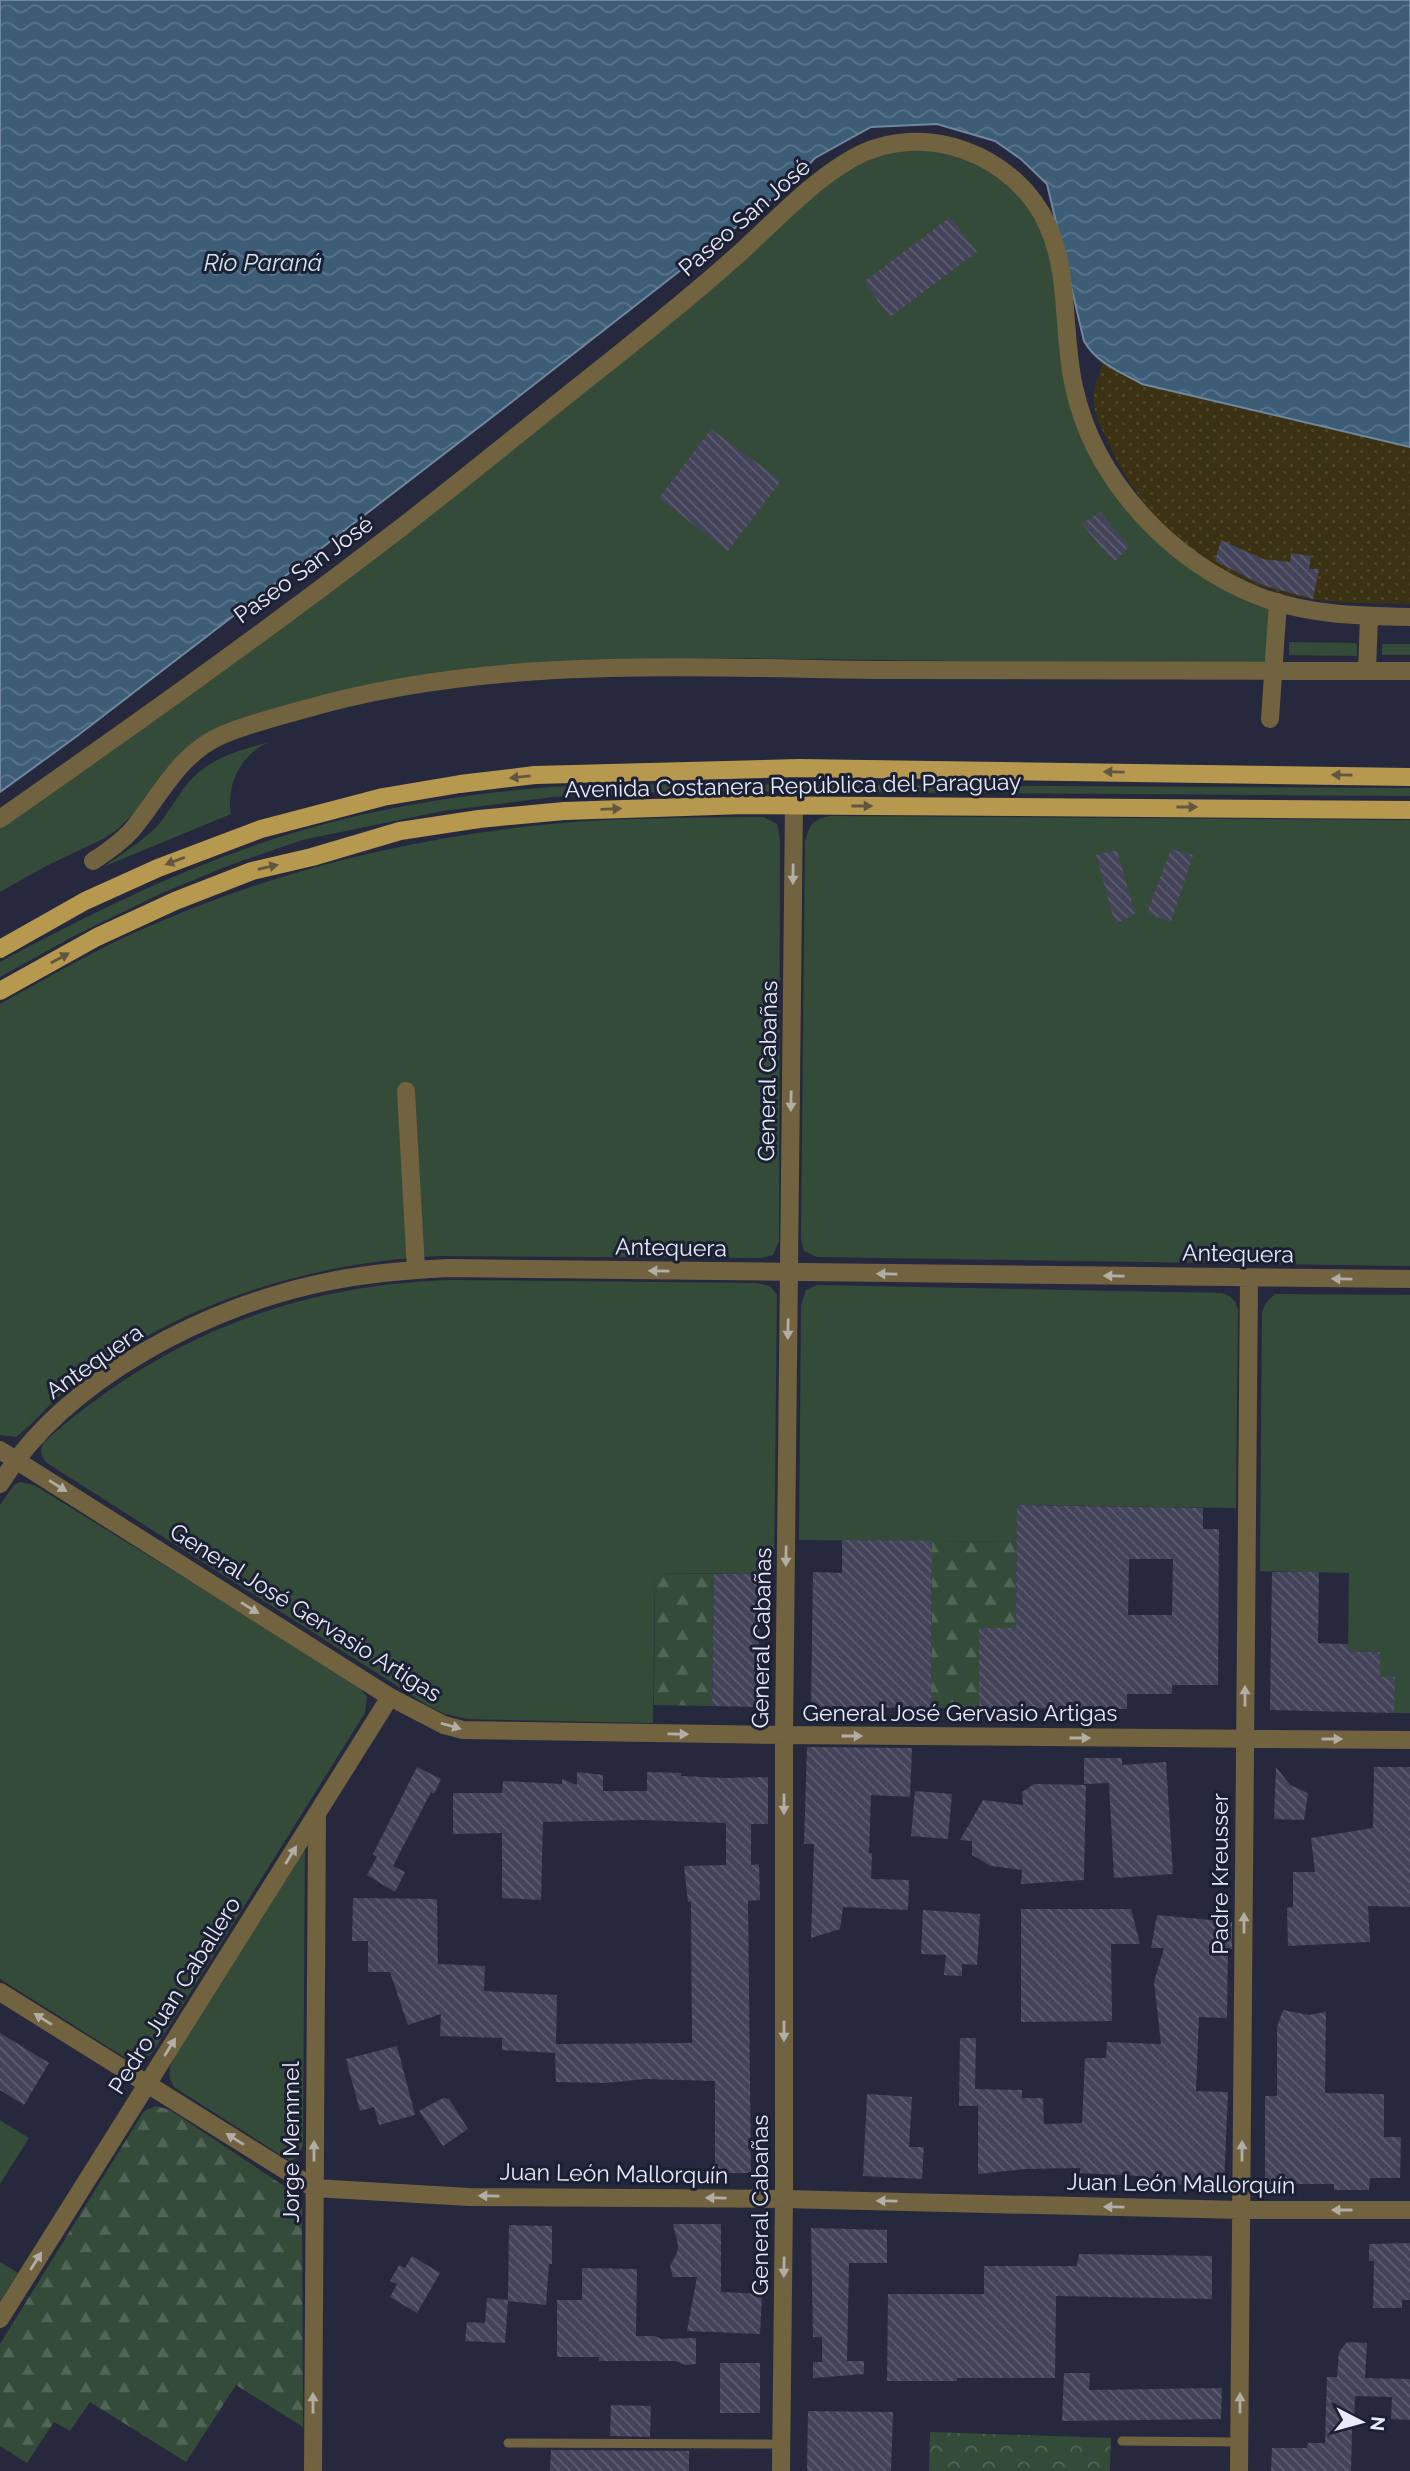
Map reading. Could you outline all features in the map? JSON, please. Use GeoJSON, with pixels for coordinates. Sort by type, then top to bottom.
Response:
{"type":"FeatureCollection","features":[{"type":"Feature","properties":{"kind":"main road","name":"Avenida Costanera República del Paraguay"},"geometry":{"type":"LineString","coordinates":[[0,949],[97,895],[158,868],[261,829],[383,797],[460,784],[535,775],[799,768],[1410,777]]}},
{"type":"Feature","properties":{"kind":"main road","name":"Avenida Costanera República del Paraguay"},"geometry":{"type":"LineString","coordinates":[[0,991],[97,937],[175,901],[252,871],[312,857],[400,831],[479,818],[564,811],[794,805],[1410,810]]}},
{"type":"Feature","properties":{"kind":"street","name":"Paseo San José"},"geometry":{"type":"LineString","coordinates":[[0,819],[118,736],[395,532],[691,297],[837,169],[868,151],[891,145],[915,142],[948,145],[982,156],[1011,175],[1032,199],[1047,223],[1059,263],[1068,357],[1081,415],[1112,477],[1146,519],[1188,554],[1236,585],[1278,602],[1322,612],[1368,617],[1410,617]]}},
{"type":"Feature","properties":{"kind":"street"},"geometry":{"type":"LineString","coordinates":[[1270,719],[1278,602]]}},
{"type":"Feature","properties":{"kind":"street"},"geometry":{"type":"LineString","coordinates":[[1367,671],[1368,617]]}},
{"type":"Feature","properties":{"kind":"street"},"geometry":{"type":"LineString","coordinates":[[93,862],[130,831],[184,762],[203,745],[257,723],[327,702],[415,684],[523,671],[598,667],[1112,672],[1410,671]]}},
{"type":"Feature","properties":{"kind":"street","name":"General Cabañas"},"geometry":{"type":"LineString","coordinates":[[781,2471],[784,1735],[794,805]]}},
{"type":"Feature","properties":{"kind":"street"},"geometry":{"type":"LineString","coordinates":[[406,1091],[416,1269]]}},
{"type":"Feature","properties":{"kind":"street","name":"Antequera"},"geometry":{"type":"LineString","coordinates":[[0,1485],[8,1455],[38,1434],[78,1398],[137,1357],[228,1312],[292,1290],[361,1276],[416,1269],[1410,1279]]}},
{"type":"Feature","properties":{"kind":"street","name":"Padre Kreusser"},"geometry":{"type":"LineString","coordinates":[[1239,2471],[1249,1278]]}},
{"type":"Feature","properties":{"kind":"street","name":"General José Gervasio Artigas"},"geometry":{"type":"LineString","coordinates":[[8,1455],[390,1697],[444,1725],[463,1730],[1410,1740]]}},
{"type":"Feature","properties":{"kind":"street","name":"Pedro Juan Caballero"},"geometry":{"type":"LineString","coordinates":[[0,2319],[390,1697]]}},
{"type":"Feature","properties":{"kind":"street","name":"Jorge Memmel"},"geometry":{"type":"LineString","coordinates":[[313,2471],[317,1814]]}},
{"type":"Feature","properties":{"kind":"street","name":"Juan León Mallorquín"},"geometry":{"type":"LineString","coordinates":[[0,1992],[314,2188],[468,2197],[784,2199],[1241,2210],[1410,2210]]}},
{"type":"Feature","properties":{"kind":"lane"},"geometry":{"type":"LineString","coordinates":[[1122,2441],[1239,2442]]}},
{"type":"Feature","properties":{"kind":"lane"},"geometry":{"type":"LineString","coordinates":[[508,2443],[781,2444]]}},
{"type":"Feature","properties":{"kind":"green space"},"geometry":{"type":"Polygon","coordinates":[[[910,149],[945,152],[983,165],[1015,188],[1039,221],[1051,256],[1062,347],[1124,507],[1157,541],[1271,606],[1267,665],[730,658],[479,671],[214,731],[118,829],[0,892],[0,827],[86,766],[840,174],[879,154],[910,149]]]}},
{"type":"Feature","properties":{"kind":"green space"},"geometry":{"type":"Polygon","coordinates":[[[1289,642],[1357,643],[1357,656],[1289,655],[1289,642]]]}},
{"type":"Feature","properties":{"kind":"green space"},"geometry":{"type":"Polygon","coordinates":[[[1382,644],[1410,644],[1410,655],[1382,655],[1382,644]]]}},
{"type":"Feature","properties":{"kind":"green space"},"geometry":{"type":"Polygon","coordinates":[[[269,742],[251,754],[238,771],[231,792],[231,814],[103,867],[153,830],[199,772],[232,753],[269,742]]]}},
{"type":"Feature","properties":{"kind":"green space"},"geometry":{"type":"Polygon","coordinates":[[[688,784],[1410,788],[1410,796],[687,791],[553,797],[443,811],[302,840],[230,865],[162,893],[74,936],[0,977],[0,962],[127,897],[215,860],[306,829],[450,798],[568,786],[688,784]]]}},
{"type":"Feature","properties":{"kind":"green space"},"geometry":{"type":"Polygon","coordinates":[[[831,816],[1410,820],[1410,1266],[817,1257],[804,1251],[801,1239],[805,842],[813,823],[831,816]]]}},
{"type":"Feature","properties":{"kind":"green space"},"geometry":{"type":"Polygon","coordinates":[[[763,817],[777,824],[780,839],[779,1241],[773,1255],[761,1258],[441,1256],[342,1267],[293,1278],[200,1310],[155,1332],[112,1357],[71,1386],[16,1437],[0,1435],[0,1004],[102,949],[184,911],[334,862],[436,840],[568,822],[763,817]]]}},
{"type":"Feature","properties":{"kind":"green space"},"geometry":{"type":"Polygon","coordinates":[[[451,1280],[757,1283],[770,1286],[777,1295],[774,1574],[655,1573],[653,1723],[467,1719],[445,1714],[47,1463],[42,1456],[44,1442],[89,1405],[135,1373],[183,1346],[232,1324],[284,1306],[337,1293],[393,1284],[451,1280]]]}},
{"type":"Feature","properties":{"kind":"green space"},"geometry":{"type":"Polygon","coordinates":[[[817,1285],[1222,1293],[1228,1296],[1238,1310],[1236,1508],[1018,1505],[1017,1542],[799,1540],[801,1305],[806,1290],[817,1285]]]}},
{"type":"Feature","properties":{"kind":"green space"},"geometry":{"type":"Polygon","coordinates":[[[1275,1294],[1410,1295],[1410,1713],[1394,1713],[1380,1677],[1380,1652],[1348,1651],[1349,1573],[1260,1571],[1262,1313],[1265,1304],[1275,1294]]]}},
{"type":"Feature","properties":{"kind":"green space"},"geometry":{"type":"Polygon","coordinates":[[[20,1482],[34,1485],[358,1685],[367,1697],[365,1713],[153,2052],[143,2059],[124,2057],[0,1979],[0,1505],[14,1485],[20,1482]]]}},
{"type":"Feature","properties":{"kind":"green space"},"geometry":{"type":"Polygon","coordinates":[[[932,1541],[1017,1542],[1016,1628],[980,1628],[979,1708],[931,1708],[932,1541]]]}},
{"type":"Feature","properties":{"kind":"green space"},"geometry":{"type":"Polygon","coordinates":[[[655,1573],[714,1574],[712,1706],[654,1705],[655,1573]]]}},
{"type":"Feature","properties":{"kind":"green space"},"geometry":{"type":"Polygon","coordinates":[[[305,1848],[303,2145],[299,2157],[290,2161],[174,2087],[169,2074],[173,2060],[305,1848]]]}},
{"type":"Feature","properties":{"kind":"green space"},"geometry":{"type":"Polygon","coordinates":[[[156,2106],[170,2110],[299,2196],[302,2208],[303,2427],[236,2385],[186,2462],[90,2402],[70,2431],[54,2422],[27,2463],[0,2446],[0,2344],[144,2111],[156,2106]]]}},
{"type":"Feature","properties":{"kind":"green space"},"geometry":{"type":"Polygon","coordinates":[[[0,2120],[29,2138],[0,2184],[0,2120]]]}},
{"type":"Feature","properties":{"kind":"green space"},"geometry":{"type":"Polygon","coordinates":[[[0,2262],[18,2273],[0,2301],[0,2262]]]}},
{"type":"Feature","properties":{"kind":"green space"},"geometry":{"type":"Polygon","coordinates":[[[930,2432],[1111,2438],[1110,2471],[929,2471],[930,2432]]]}},
{"type":"Feature","properties":{"kind":"sand"},"geometry":{"type":"Polygon","coordinates":[[[1103,362],[1142,384],[1410,447],[1410,604],[1329,601],[1282,593],[1223,569],[1181,542],[1161,523],[1137,493],[1102,431],[1093,398],[1103,362]]]}},
{"type":"Feature","properties":{"kind":"water","name":"Río Paraná"},"geometry":{"type":"Polygon","coordinates":[[[0,0],[1410,0],[1410,447],[1142,384],[1110,366],[1095,355],[1084,341],[1047,184],[1021,159],[995,141],[937,124],[871,127],[815,158],[786,188],[518,397],[77,736],[0,792],[0,0]]]}},
{"type":"Feature","properties":{"kind":"building"},"geometry":{"type":"Polygon","coordinates":[[[950,217],[977,252],[890,317],[864,282],[950,217]]]}},
{"type":"Feature","properties":{"kind":"building"},"geometry":{"type":"Polygon","coordinates":[[[711,429],[781,481],[728,551],[659,498],[711,429]]]}},
{"type":"Feature","properties":{"kind":"building"},"geometry":{"type":"Polygon","coordinates":[[[1100,512],[1129,547],[1114,562],[1082,524],[1100,512]]]}},
{"type":"Feature","properties":{"kind":"building"},"geometry":{"type":"Polygon","coordinates":[[[1221,540],[1263,559],[1290,562],[1291,553],[1311,556],[1309,569],[1319,569],[1313,599],[1262,585],[1215,561],[1221,540]]]}},
{"type":"Feature","properties":{"kind":"building"},"geometry":{"type":"Polygon","coordinates":[[[1171,849],[1193,855],[1171,922],[1147,913],[1171,849]]]}},
{"type":"Feature","properties":{"kind":"building"},"geometry":{"type":"Polygon","coordinates":[[[1117,850],[1135,914],[1115,924],[1096,855],[1117,850]]]}},
{"type":"Feature","properties":{"kind":"building"},"geometry":{"type":"Polygon","coordinates":[[[1017,1505],[1203,1508],[1203,1529],[1219,1529],[1218,1685],[1172,1685],[1172,1694],[1127,1694],[1127,1709],[979,1708],[979,1628],[1016,1628],[1017,1505]],[[1129,1559],[1128,1615],[1172,1615],[1173,1559],[1129,1559]]]}},
{"type":"Feature","properties":{"kind":"building"},"geometry":{"type":"Polygon","coordinates":[[[842,1540],[932,1541],[931,1708],[811,1707],[813,1572],[842,1573],[842,1540]]]}},
{"type":"Feature","properties":{"kind":"building"},"geometry":{"type":"Polygon","coordinates":[[[1272,1572],[1319,1572],[1318,1643],[1348,1644],[1348,1651],[1380,1652],[1380,1677],[1395,1677],[1394,1713],[1270,1710],[1272,1572]]]}},
{"type":"Feature","properties":{"kind":"building"},"geometry":{"type":"Polygon","coordinates":[[[714,1574],[760,1574],[758,1707],[712,1706],[714,1574]]]}},
{"type":"Feature","properties":{"kind":"building"},"geometry":{"type":"Polygon","coordinates":[[[807,1747],[912,1748],[910,1797],[871,1795],[869,1853],[872,1853],[871,1879],[909,1880],[908,1910],[843,1907],[840,1929],[811,1938],[814,1844],[804,1844],[807,1747]]]}},
{"type":"Feature","properties":{"kind":"building"},"geometry":{"type":"Polygon","coordinates":[[[1084,1758],[1122,1758],[1122,1765],[1166,1762],[1173,1874],[1114,1878],[1109,1783],[1084,1784],[1084,1758]]]}},
{"type":"Feature","properties":{"kind":"building"},"geometry":{"type":"Polygon","coordinates":[[[417,1767],[441,1779],[434,1794],[431,1792],[393,1866],[405,1872],[395,1892],[367,1875],[377,1857],[373,1854],[417,1767]]]}},
{"type":"Feature","properties":{"kind":"building"},"geometry":{"type":"Polygon","coordinates":[[[1276,1767],[1290,1785],[1308,1793],[1304,1820],[1274,1819],[1276,1767]]]}},
{"type":"Feature","properties":{"kind":"building"},"geometry":{"type":"Polygon","coordinates":[[[1374,1767],[1410,1767],[1410,1907],[1368,1906],[1370,1942],[1288,1946],[1287,1908],[1293,1907],[1293,1872],[1315,1872],[1311,1838],[1373,1828],[1374,1767]]]}},
{"type":"Feature","properties":{"kind":"building"},"geometry":{"type":"Polygon","coordinates":[[[577,1772],[603,1775],[603,1791],[647,1791],[647,1772],[726,1778],[768,1777],[768,1824],[751,1824],[751,1865],[759,1864],[760,1900],[748,1901],[751,2173],[715,2173],[715,2081],[645,2079],[605,2083],[556,2082],[555,2053],[502,2050],[502,2038],[440,2036],[441,2014],[408,2025],[390,1972],[368,1972],[368,1941],[352,1941],[353,1898],[437,1899],[438,1964],[485,1966],[484,1991],[557,1995],[556,2044],[692,2043],[691,1902],[688,1902],[684,1866],[726,1865],[726,1823],[643,1820],[543,1822],[541,1900],[502,1898],[502,1833],[453,1834],[453,1793],[502,1793],[503,1781],[562,1784],[562,1779],[577,1785],[577,1772]]]}},
{"type":"Feature","properties":{"kind":"building"},"geometry":{"type":"Polygon","coordinates":[[[1034,1784],[1086,1785],[1084,1880],[1021,1884],[1022,1870],[991,1866],[972,1855],[972,1841],[960,1840],[983,1800],[1023,1805],[1022,1792],[1034,1784]]]}},
{"type":"Feature","properties":{"kind":"building"},"geometry":{"type":"Polygon","coordinates":[[[915,1791],[952,1794],[948,1839],[911,1836],[915,1791]]]}},
{"type":"Feature","properties":{"kind":"building"},"geometry":{"type":"Polygon","coordinates":[[[1021,1909],[1131,1909],[1140,1944],[1111,1944],[1112,2021],[1021,2022],[1021,1909]]]}},
{"type":"Feature","properties":{"kind":"building"},"geometry":{"type":"Polygon","coordinates":[[[923,1910],[980,1914],[977,1965],[962,1964],[962,1976],[944,1975],[946,1955],[921,1954],[923,1910]]]}},
{"type":"Feature","properties":{"kind":"building"},"geometry":{"type":"Polygon","coordinates":[[[1157,1915],[1232,1922],[1232,1949],[1228,1949],[1227,2018],[1199,2017],[1196,2091],[1228,2092],[1224,2186],[1139,2183],[1140,2176],[1080,2173],[1080,2168],[1025,2169],[978,2174],[978,2106],[959,2106],[960,2038],[976,2038],[975,2089],[1022,2090],[1022,2098],[1043,2098],[1044,2124],[1082,2123],[1085,2058],[1106,2058],[1107,2042],[1161,2044],[1154,1982],[1164,1948],[1151,1948],[1157,1915]]]}},
{"type":"Feature","properties":{"kind":"building"},"geometry":{"type":"Polygon","coordinates":[[[1283,2010],[1309,2015],[1326,2012],[1325,2093],[1384,2094],[1384,2137],[1401,2137],[1400,2178],[1370,2178],[1369,2190],[1334,2190],[1334,2184],[1265,2184],[1265,2096],[1277,2096],[1277,2027],[1283,2010]]]}},
{"type":"Feature","properties":{"kind":"building"},"geometry":{"type":"Polygon","coordinates":[[[0,2033],[49,2063],[24,2105],[0,2090],[0,2033]]]}},
{"type":"Feature","properties":{"kind":"building"},"geometry":{"type":"Polygon","coordinates":[[[397,2046],[415,2115],[379,2125],[374,2107],[360,2111],[346,2059],[397,2046]]]}},
{"type":"Feature","properties":{"kind":"building"},"geometry":{"type":"Polygon","coordinates":[[[867,2094],[912,2097],[909,2147],[924,2147],[922,2179],[863,2176],[867,2094]]]}},
{"type":"Feature","properties":{"kind":"building"},"geometry":{"type":"Polygon","coordinates":[[[443,2098],[449,2099],[468,2129],[443,2146],[419,2111],[443,2098]]]}},
{"type":"Feature","properties":{"kind":"building"},"geometry":{"type":"Polygon","coordinates":[[[673,2224],[721,2224],[721,2292],[762,2294],[760,2334],[687,2331],[697,2277],[673,2277],[670,2266],[678,2245],[673,2224]]]}},
{"type":"Feature","properties":{"kind":"building"},"geometry":{"type":"Polygon","coordinates":[[[509,2225],[552,2226],[552,2264],[549,2264],[546,2305],[508,2301],[509,2225]]]}},
{"type":"Feature","properties":{"kind":"building"},"geometry":{"type":"Polygon","coordinates":[[[811,2228],[887,2230],[887,2263],[849,2263],[847,2361],[864,2361],[864,2374],[813,2378],[813,2362],[822,2362],[822,2337],[813,2337],[811,2228]]]}},
{"type":"Feature","properties":{"kind":"building"},"geometry":{"type":"Polygon","coordinates":[[[1410,2243],[1410,2300],[1402,2300],[1402,2308],[1373,2308],[1374,2261],[1369,2261],[1369,2244],[1410,2243]]]}},
{"type":"Feature","properties":{"kind":"building"},"geometry":{"type":"Polygon","coordinates":[[[1079,2254],[1212,2256],[1212,2299],[1056,2296],[1055,2378],[887,2381],[888,2294],[984,2294],[984,2266],[1077,2266],[1079,2254]]]}},
{"type":"Feature","properties":{"kind":"building"},"geometry":{"type":"Polygon","coordinates":[[[412,2256],[440,2273],[417,2313],[390,2297],[397,2284],[390,2281],[399,2265],[405,2268],[412,2256]]]}},
{"type":"Feature","properties":{"kind":"building"},"geometry":{"type":"Polygon","coordinates":[[[582,2268],[637,2269],[636,2336],[662,2339],[696,2338],[696,2364],[686,2365],[675,2361],[599,2361],[599,2357],[557,2357],[557,2300],[582,2300],[582,2268]]]}},
{"type":"Feature","properties":{"kind":"building"},"geometry":{"type":"Polygon","coordinates":[[[487,2298],[508,2300],[505,2343],[465,2341],[467,2322],[485,2323],[487,2298]]]}},
{"type":"Feature","properties":{"kind":"building"},"geometry":{"type":"Polygon","coordinates":[[[1347,2342],[1367,2343],[1365,2378],[1410,2379],[1410,2420],[1391,2419],[1392,2397],[1355,2396],[1351,2471],[1271,2471],[1272,2448],[1307,2448],[1308,2443],[1325,2443],[1327,2377],[1337,2377],[1339,2352],[1347,2342]]]}},
{"type":"Feature","properties":{"kind":"building"},"geometry":{"type":"Polygon","coordinates":[[[720,2363],[760,2363],[760,2413],[720,2413],[720,2363]]]}},
{"type":"Feature","properties":{"kind":"building"},"geometry":{"type":"Polygon","coordinates":[[[1064,2373],[1090,2373],[1089,2390],[1222,2388],[1221,2419],[1062,2421],[1064,2373]]]}},
{"type":"Feature","properties":{"kind":"building"},"geometry":{"type":"Polygon","coordinates":[[[611,2405],[651,2406],[650,2437],[610,2436],[611,2405]]]}},
{"type":"Feature","properties":{"kind":"building"},"geometry":{"type":"Polygon","coordinates":[[[808,2411],[893,2412],[891,2471],[807,2471],[808,2411]]]}},
{"type":"Feature","properties":{"kind":"building"},"geometry":{"type":"Polygon","coordinates":[[[551,2450],[689,2451],[689,2471],[550,2471],[551,2450]]]}}]}
